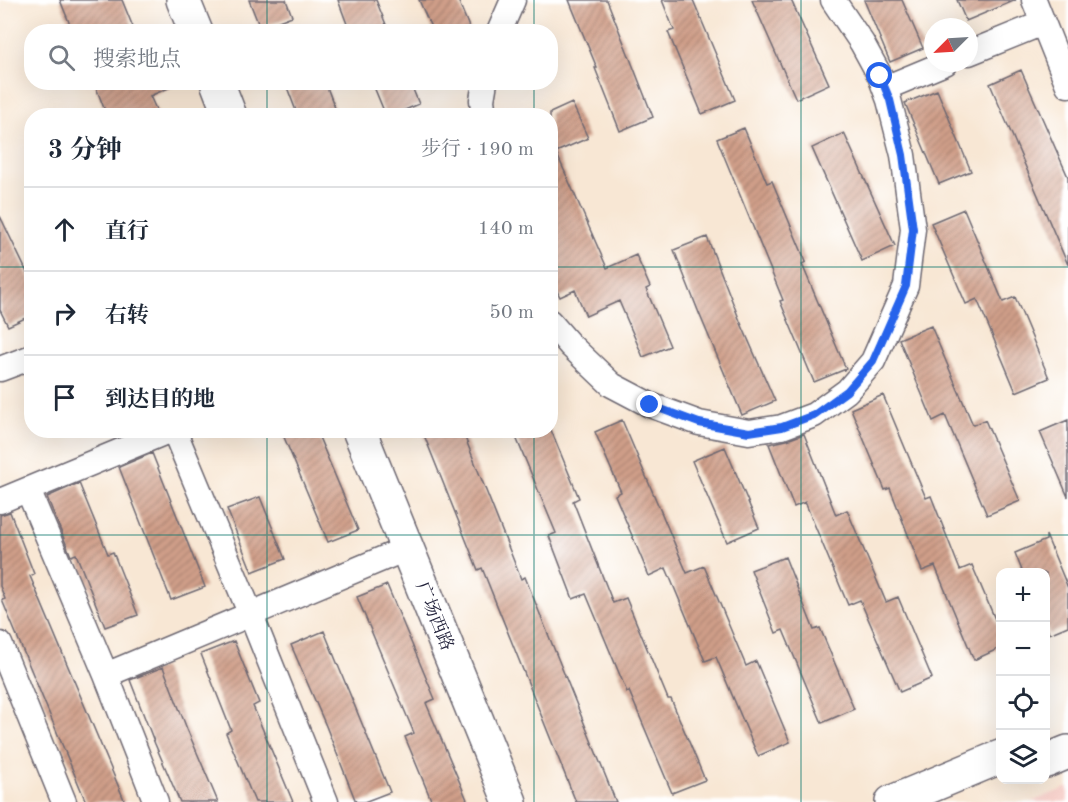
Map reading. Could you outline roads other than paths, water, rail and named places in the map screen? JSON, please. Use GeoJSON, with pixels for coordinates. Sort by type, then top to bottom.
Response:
{"type":"FeatureCollection","features":[{"type":"Feature","properties":{"kind":"main road"},"geometry":{"type":"LineString","coordinates":[[183,0],[193,24]]}},
{"type":"Feature","properties":{"kind":"main road"},"geometry":{"type":"LineString","coordinates":[[220,90],[227,108]]}},
{"type":"Feature","properties":{"kind":"main road","name":"广场西路"},"geometry":{"type":"LineString","coordinates":[[362,438],[510,802]]}},
{"type":"Feature","properties":{"kind":"main road"},"geometry":{"type":"LineString","coordinates":[[1050,737],[1068,729]]}},
{"type":"Feature","properties":{"kind":"main road"},"geometry":{"type":"LineString","coordinates":[[1050,759],[1068,752]]}},
{"type":"Feature","properties":{"kind":"main road"},"geometry":{"type":"LineString","coordinates":[[892,802],[996,759]]}},
{"type":"Feature","properties":{"kind":"main road"},"geometry":{"type":"LineString","coordinates":[[948,802],[996,782]]}},
{"type":"Feature","properties":{"kind":"street"},"geometry":{"type":"LineString","coordinates":[[502,24],[513,0]]}},
{"type":"Feature","properties":{"kind":"street"},"geometry":{"type":"LineString","coordinates":[[558,331],[612,385],[650,405],[699,423],[749,432],[782,427],[814,415],[847,391],[873,361],[906,286],[913,229],[903,155],[890,100],[862,43],[833,0]]}},
{"type":"Feature","properties":{"kind":"street"},"geometry":{"type":"LineString","coordinates":[[1034,0],[1068,85]]}},
{"type":"Feature","properties":{"kind":"street"},"geometry":{"type":"LineString","coordinates":[[978,49],[1043,23]]}},
{"type":"Feature","properties":{"kind":"street"},"geometry":{"type":"LineString","coordinates":[[885,88],[924,72]]}},
{"type":"Feature","properties":{"kind":"street"},"geometry":{"type":"LineString","coordinates":[[483,108],[484,90]]}},
{"type":"Feature","properties":{"kind":"street"},"geometry":{"type":"LineString","coordinates":[[0,369],[24,360]]}},
{"type":"Feature","properties":{"kind":"street"},"geometry":{"type":"LineString","coordinates":[[0,501],[153,438]]}},
{"type":"Feature","properties":{"kind":"street"},"geometry":{"type":"LineString","coordinates":[[175,438],[251,615],[326,802]]}},
{"type":"Feature","properties":{"kind":"street"},"geometry":{"type":"LineString","coordinates":[[28,490],[106,675],[156,802]]}},
{"type":"Feature","properties":{"kind":"street"},"geometry":{"type":"LineString","coordinates":[[106,675],[408,548]]}},
{"type":"Feature","properties":{"kind":"street"},"geometry":{"type":"LineString","coordinates":[[0,644],[64,802]]}}]}
